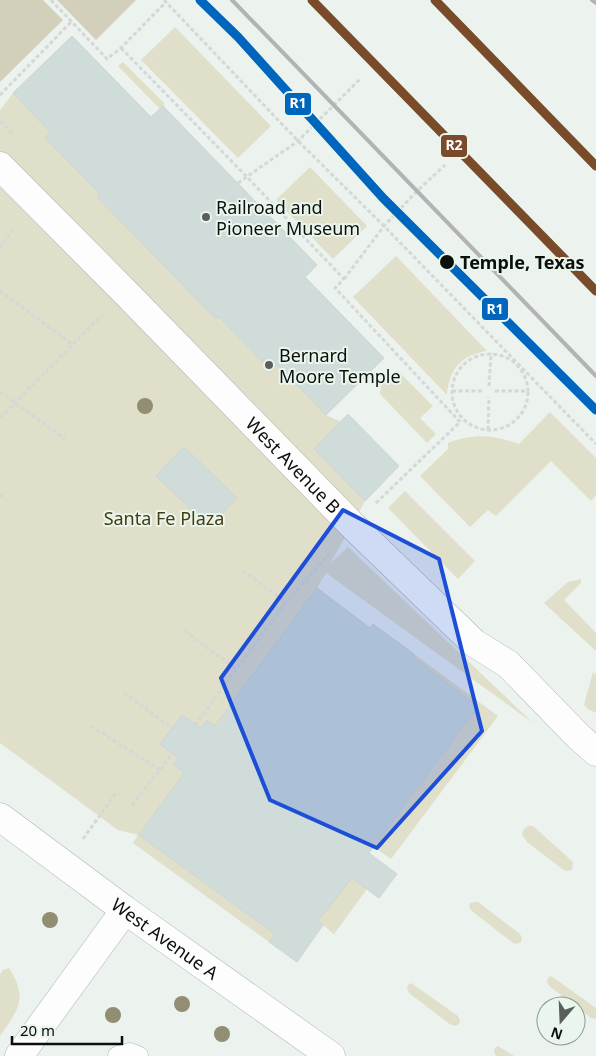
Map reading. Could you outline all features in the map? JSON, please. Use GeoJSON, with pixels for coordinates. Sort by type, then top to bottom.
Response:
{"type":"FeatureCollection","features":[{"type":"Feature","properties":{"kind":"street","name":"West Avenue B"},"geometry":{"type":"LineString","coordinates":[[0,166],[353,526],[474,643],[508,664],[596,752]]}},
{"type":"Feature","properties":{"kind":"street","name":"West Avenue A"},"geometry":{"type":"LineString","coordinates":[[0,818],[125,910],[332,1056]]}},
{"type":"Feature","properties":{"kind":"street"},"geometry":{"type":"LineString","coordinates":[[19,1056],[125,910]]}},
{"type":"Feature","properties":{"kind":"lane"},"geometry":{"type":"LineString","coordinates":[[118,1056],[130,1054],[138,1056]]}},
{"type":"Feature","properties":{"kind":"path"},"geometry":{"type":"LineString","coordinates":[[50,0],[107,58],[121,48],[165,1],[298,141],[384,226],[596,444]]}},
{"type":"Feature","properties":{"kind":"path"},"geometry":{"type":"LineString","coordinates":[[0,95],[71,22]]}},
{"type":"Feature","properties":{"kind":"path"},"geometry":{"type":"LineString","coordinates":[[121,48],[344,279]]}},
{"type":"Feature","properties":{"kind":"path"},"geometry":{"type":"LineString","coordinates":[[238,183],[298,141],[361,78]]}},
{"type":"Feature","properties":{"kind":"path"},"geometry":{"type":"LineString","coordinates":[[445,165],[384,226],[335,288],[462,421],[474,427],[488,430],[504,427],[519,418],[525,407],[528,383],[523,372],[515,362],[504,356],[491,353],[477,356],[466,362],[457,372],[452,384],[452,397],[462,421]]}},
{"type":"Feature","properties":{"kind":"path"},"geometry":{"type":"LineString","coordinates":[[0,248],[16,226]]}},
{"type":"Feature","properties":{"kind":"path"},"geometry":{"type":"LineString","coordinates":[[0,291],[72,344]]}},
{"type":"Feature","properties":{"kind":"path"},"geometry":{"type":"LineString","coordinates":[[0,418],[125,292]]}},
{"type":"Feature","properties":{"kind":"path"},"geometry":{"type":"LineString","coordinates":[[489,386],[491,353]]}},
{"type":"Feature","properties":{"kind":"path"},"geometry":{"type":"LineString","coordinates":[[452,391],[484,391]]}},
{"type":"Feature","properties":{"kind":"path"},"geometry":{"type":"LineString","coordinates":[[495,391],[528,391]]}},
{"type":"Feature","properties":{"kind":"path"},"geometry":{"type":"LineString","coordinates":[[0,392],[65,439]]}},
{"type":"Feature","properties":{"kind":"path"},"geometry":{"type":"LineString","coordinates":[[488,430],[489,396]]}},
{"type":"Feature","properties":{"kind":"path"},"geometry":{"type":"LineString","coordinates":[[370,509],[462,421]]}},
{"type":"Feature","properties":{"kind":"path"},"geometry":{"type":"LineString","coordinates":[[0,495],[6,499]]}},
{"type":"Feature","properties":{"kind":"path"},"geometry":{"type":"LineString","coordinates":[[195,725],[286,602],[336,546]]}},
{"type":"Feature","properties":{"kind":"path"},"geometry":{"type":"LineString","coordinates":[[244,571],[286,602]]}},
{"type":"Feature","properties":{"kind":"path"},"geometry":{"type":"LineString","coordinates":[[185,631],[236,669]]}},
{"type":"Feature","properties":{"kind":"path"},"geometry":{"type":"LineString","coordinates":[[124,693],[172,728]]}},
{"type":"Feature","properties":{"kind":"path"},"geometry":{"type":"LineString","coordinates":[[91,726],[160,770]]}},
{"type":"Feature","properties":{"kind":"path"},"geometry":{"type":"LineString","coordinates":[[132,805],[173,753]]}},
{"type":"Feature","properties":{"kind":"path"},"geometry":{"type":"LineString","coordinates":[[79,845],[116,793]]}},
{"type":"Feature","properties":{"kind":"highlighted area"},"geometry":{"type":"Polygon","coordinates":[[[343,510],[439,559],[482,731],[377,848],[270,800],[221,678],[343,510]]]}},
{"type":"Feature","properties":{"kind":"green space"},"geometry":{"type":"Polygon","coordinates":[[[175,27],[271,126],[238,158],[141,60],[175,27]]]}},
{"type":"Feature","properties":{"kind":"green space"},"geometry":{"type":"Polygon","coordinates":[[[123,62],[165,104],[160,109],[118,66],[123,62]]]}},
{"type":"Feature","properties":{"kind":"green space","name":"Santa Fe Plaza"},"geometry":{"type":"Polygon","coordinates":[[[13,93],[51,133],[45,138],[100,194],[97,197],[271,371],[278,365],[326,415],[341,422],[314,449],[365,501],[330,564],[348,547],[533,723],[326,573],[317,588],[215,726],[207,720],[174,764],[184,773],[139,835],[275,934],[269,942],[133,843],[138,835],[118,830],[0,743],[0,110],[13,93]]]}},
{"type":"Feature","properties":{"kind":"green space"},"geometry":{"type":"Polygon","coordinates":[[[310,167],[367,226],[333,259],[276,200],[310,167]]]}},
{"type":"Feature","properties":{"kind":"green space"},"geometry":{"type":"Polygon","coordinates":[[[396,256],[487,351],[470,356],[458,365],[450,378],[447,395],[353,297],[396,256]]]}},
{"type":"Feature","properties":{"kind":"green space"},"geometry":{"type":"Polygon","coordinates":[[[397,370],[433,406],[420,418],[436,434],[427,443],[380,394],[381,384],[397,370]]]}},
{"type":"Feature","properties":{"kind":"green space"},"geometry":{"type":"Polygon","coordinates":[[[550,412],[596,458],[596,495],[591,501],[551,461],[496,516],[488,510],[470,527],[420,476],[448,449],[448,443],[483,436],[519,444],[550,412]]]}},
{"type":"Feature","properties":{"kind":"green space"},"geometry":{"type":"Polygon","coordinates":[[[405,491],[475,561],[458,579],[388,508],[405,491]]]}},
{"type":"Feature","properties":{"kind":"green space"},"geometry":{"type":"Polygon","coordinates":[[[581,579],[581,583],[564,600],[596,633],[596,651],[544,603],[568,582],[581,579]]]}},
{"type":"Feature","properties":{"kind":"green space"},"geometry":{"type":"Polygon","coordinates":[[[414,654],[498,716],[391,859],[374,847],[478,707],[412,657],[414,654]]]}},
{"type":"Feature","properties":{"kind":"green space"},"geometry":{"type":"Polygon","coordinates":[[[593,672],[596,675],[596,713],[584,705],[593,672]]]}},
{"type":"Feature","properties":{"kind":"green space"},"geometry":{"type":"Polygon","coordinates":[[[528,826],[533,826],[573,862],[572,870],[565,871],[527,842],[522,834],[528,826]]]}},
{"type":"Feature","properties":{"kind":"green space"},"geometry":{"type":"Polygon","coordinates":[[[352,877],[367,889],[334,934],[314,918],[352,877]]]}},
{"type":"Feature","properties":{"kind":"green space"},"geometry":{"type":"Polygon","coordinates":[[[478,902],[520,934],[521,942],[513,943],[472,911],[469,907],[470,903],[478,902]]]}},
{"type":"Feature","properties":{"kind":"green space"},"geometry":{"type":"Polygon","coordinates":[[[9,968],[15,978],[20,996],[16,1011],[0,1036],[0,974],[3,970],[9,968]]]}},
{"type":"Feature","properties":{"kind":"green space"},"geometry":{"type":"Polygon","coordinates":[[[551,976],[579,996],[562,996],[549,986],[548,978],[551,976]]]}},
{"type":"Feature","properties":{"kind":"green space"},"geometry":{"type":"Polygon","coordinates":[[[411,983],[458,1016],[459,1024],[451,1025],[409,993],[407,989],[411,983]]]}},
{"type":"Feature","properties":{"kind":"green space"},"geometry":{"type":"Polygon","coordinates":[[[586,1001],[596,1008],[596,1019],[586,1014],[586,1001]]]}},
{"type":"Feature","properties":{"kind":"green space"},"geometry":{"type":"Polygon","coordinates":[[[498,1046],[514,1056],[496,1056],[494,1052],[498,1046]]]}},
{"type":"Feature","properties":{"kind":"shaded area"},"geometry":{"type":"Polygon","coordinates":[[[0,0],[43,0],[63,20],[0,82],[0,0]]]}},
{"type":"Feature","properties":{"kind":"shaded area"},"geometry":{"type":"Polygon","coordinates":[[[57,0],[136,0],[96,40],[57,0]]]}},
{"type":"Feature","properties":{"kind":"building"},"geometry":{"type":"Polygon","coordinates":[[[72,36],[151,117],[163,106],[317,265],[305,277],[384,358],[326,415],[278,365],[271,371],[218,317],[216,319],[97,197],[100,194],[45,138],[51,133],[13,93],[72,36]]]}},
{"type":"Feature","properties":{"kind":"building"},"geometry":{"type":"Polygon","coordinates":[[[348,414],[399,466],[365,501],[314,449],[348,414]]]}},
{"type":"Feature","properties":{"kind":"building"},"geometry":{"type":"Polygon","coordinates":[[[184,447],[237,498],[209,527],[156,476],[184,447]]]}},
{"type":"Feature","properties":{"kind":"building"},"geometry":{"type":"Polygon","coordinates":[[[317,588],[370,628],[373,624],[414,654],[412,657],[478,707],[369,853],[397,874],[379,898],[352,878],[318,921],[323,925],[297,962],[269,942],[275,934],[139,835],[184,773],[174,765],[178,758],[160,744],[182,715],[201,728],[207,720],[215,726],[317,588]]]}},
{"type":"Feature","properties":{"kind":"railway"},"geometry":{"type":"LineString","coordinates":[[200,0],[238,37],[383,198],[596,410]]}},
{"type":"Feature","properties":{"kind":"railway"},"geometry":{"type":"LineString","coordinates":[[232,0],[596,376]]}},
{"type":"Feature","properties":{"kind":"railway"},"geometry":{"type":"LineString","coordinates":[[435,0],[596,166]]}},
{"type":"Feature","properties":{"kind":"railway"},"geometry":{"type":"LineString","coordinates":[[592,0],[596,3]]}},
{"type":"Feature","properties":{"kind":"transit line","name":"R1"},"geometry":{"type":"LineString","coordinates":[[200,0],[238,37],[383,198],[596,410]]}},
{"type":"Feature","properties":{"kind":"transit line","name":"R2"},"geometry":{"type":"LineString","coordinates":[[312,0],[596,291]]}},
{"type":"Feature","properties":{"kind":"transit line","name":"R2"},"geometry":{"type":"LineString","coordinates":[[435,0],[596,166]]}},
{"type":"Feature","properties":{"kind":"place","name":"Railroad and Pioneer Museum"},"geometry":{"type":"Point","coordinates":[206,217]}},
{"type":"Feature","properties":{"kind":"place","name":"Temple, Texas"},"geometry":{"type":"Point","coordinates":[447,262]}},
{"type":"Feature","properties":{"kind":"place","name":"Bernard Moore Temple"},"geometry":{"type":"Point","coordinates":[269,365]}}]}
